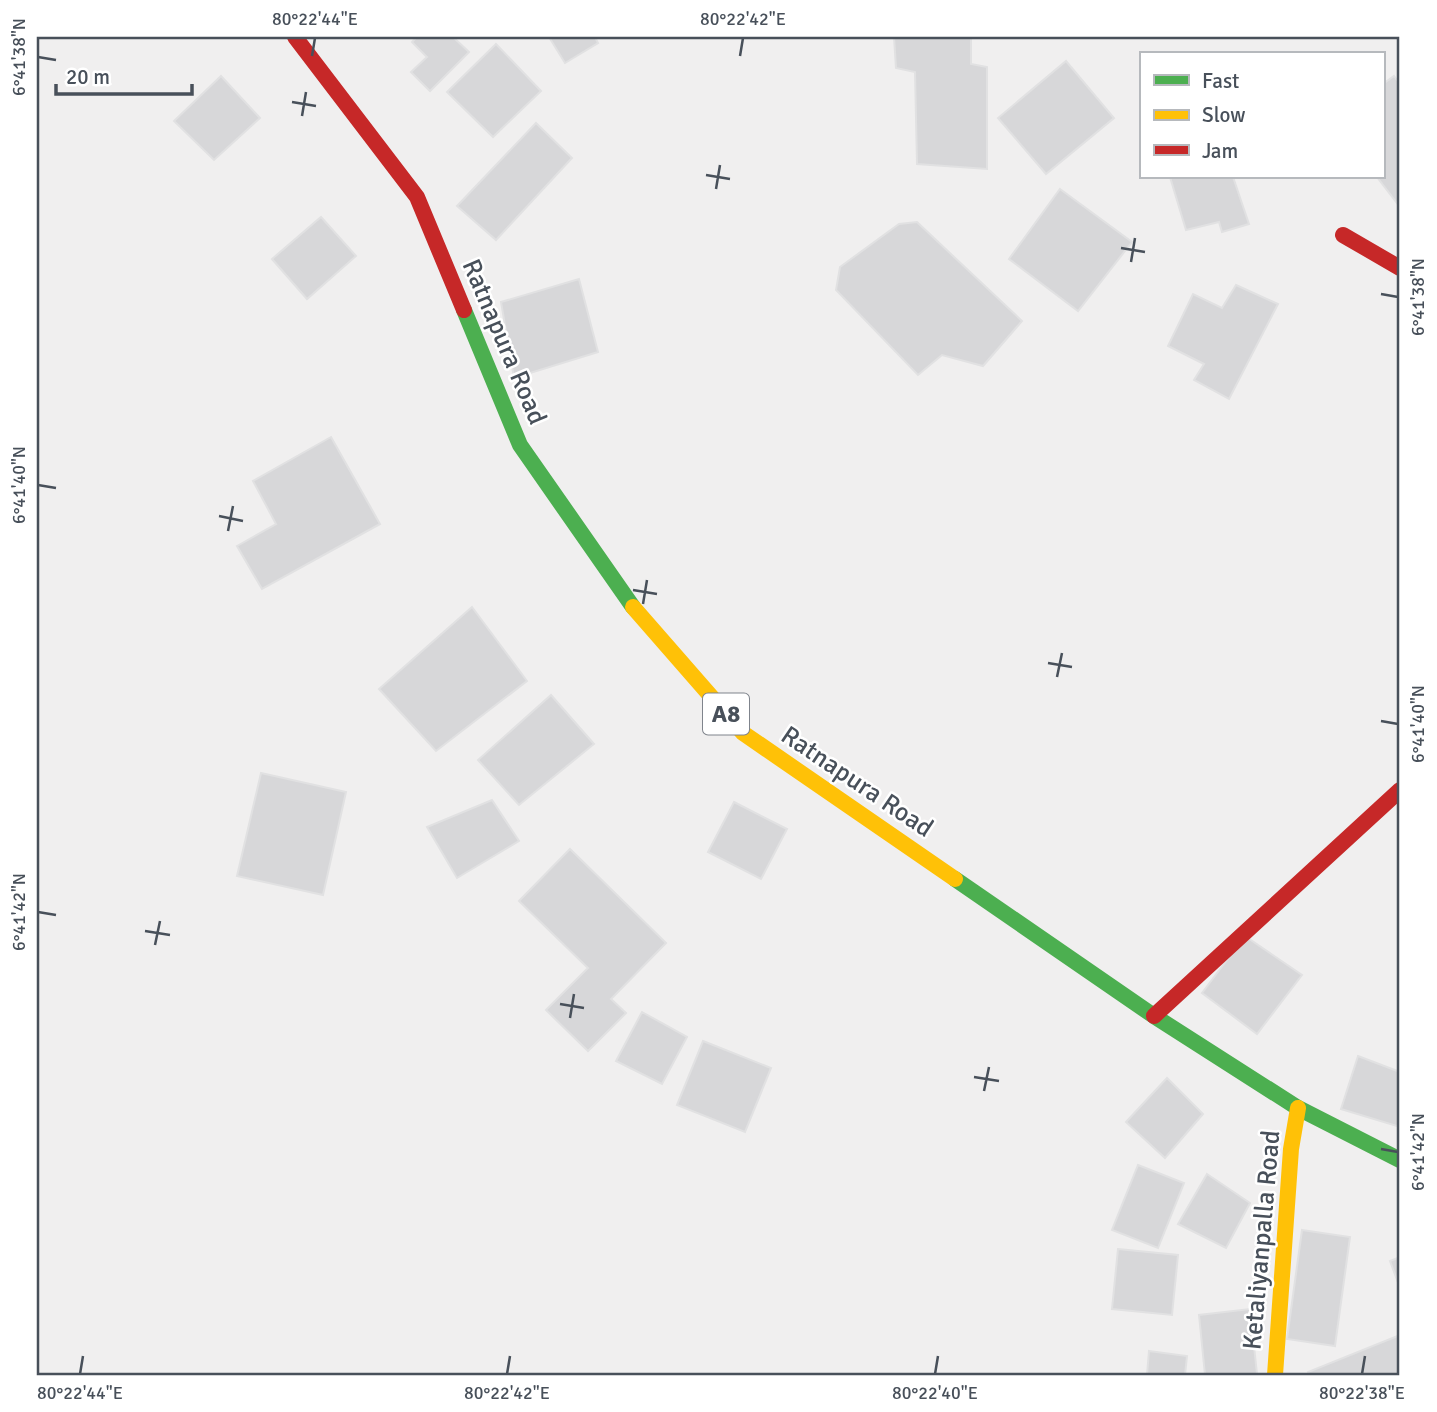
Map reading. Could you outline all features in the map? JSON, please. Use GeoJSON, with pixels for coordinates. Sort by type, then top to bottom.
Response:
{"type":"FeatureCollection","features":[{"type":"Feature","properties":{"kind":"main road","name":"Ratnapura Road"},"geometry":{"type":"LineString","coordinates":[[295,37],[417,197],[520,444],[625,598],[743,733],[1154,1016],[1298,1108],[1400,1160]]}},
{"type":"Feature","properties":{"kind":"main road"},"geometry":{"type":"LineString","coordinates":[[1343,235],[1400,268]]}},
{"type":"Feature","properties":{"kind":"main road"},"geometry":{"type":"LineString","coordinates":[[1154,1016],[1400,790]]}},
{"type":"Feature","properties":{"kind":"main road","name":"Ketaliyanpalla Road"},"geometry":{"type":"LineString","coordinates":[[1275,1375],[1291,1149],[1298,1108]]}},
{"type":"Feature","properties":{"kind":"building"},"geometry":{"type":"Polygon","coordinates":[[[417,37],[453,37],[469,52],[430,91],[411,72],[427,57],[412,42],[417,37]]]}},
{"type":"Feature","properties":{"kind":"building"},"geometry":{"type":"Polygon","coordinates":[[[549,37],[595,37],[598,43],[565,63],[549,37]]]}},
{"type":"Feature","properties":{"kind":"building"},"geometry":{"type":"Polygon","coordinates":[[[894,37],[971,37],[971,64],[987,67],[987,169],[917,164],[915,72],[896,68],[894,37]]]}},
{"type":"Feature","properties":{"kind":"building"},"geometry":{"type":"Polygon","coordinates":[[[496,44],[541,91],[493,137],[447,92],[496,44]]]}},
{"type":"Feature","properties":{"kind":"building"},"geometry":{"type":"Polygon","coordinates":[[[1066,61],[1114,118],[1046,174],[998,118],[1066,61]]]}},
{"type":"Feature","properties":{"kind":"building"},"geometry":{"type":"Polygon","coordinates":[[[221,76],[260,118],[214,160],[174,121],[221,76]]]}},
{"type":"Feature","properties":{"kind":"building"},"geometry":{"type":"Polygon","coordinates":[[[1394,76],[1400,84],[1400,207],[1378,178],[1384,178],[1384,83],[1394,76]]]}},
{"type":"Feature","properties":{"kind":"building"},"geometry":{"type":"Polygon","coordinates":[[[536,123],[572,158],[496,240],[457,206],[536,123]]]}},
{"type":"Feature","properties":{"kind":"building"},"geometry":{"type":"Polygon","coordinates":[[[1170,178],[1233,178],[1249,224],[1222,232],[1219,222],[1186,230],[1170,178]]]}},
{"type":"Feature","properties":{"kind":"building"},"geometry":{"type":"Polygon","coordinates":[[[1060,189],[1132,242],[1078,311],[1009,259],[1060,189]]]}},
{"type":"Feature","properties":{"kind":"building"},"geometry":{"type":"Polygon","coordinates":[[[321,217],[356,256],[307,299],[272,259],[321,217]]]}},
{"type":"Feature","properties":{"kind":"building"},"geometry":{"type":"Polygon","coordinates":[[[917,222],[1022,321],[983,366],[942,355],[918,375],[836,290],[840,267],[899,224],[917,222]]]}},
{"type":"Feature","properties":{"kind":"building"},"geometry":{"type":"Polygon","coordinates":[[[579,279],[598,352],[514,378],[501,302],[579,279]]]}},
{"type":"Feature","properties":{"kind":"building"},"geometry":{"type":"Polygon","coordinates":[[[1236,285],[1278,304],[1229,399],[1194,380],[1204,364],[1168,346],[1193,294],[1222,308],[1236,285]]]}},
{"type":"Feature","properties":{"kind":"building"},"geometry":{"type":"Polygon","coordinates":[[[331,437],[380,524],[262,589],[237,546],[276,524],[253,481],[331,437]]]}},
{"type":"Feature","properties":{"kind":"building"},"geometry":{"type":"Polygon","coordinates":[[[472,607],[527,681],[436,751],[379,689],[472,607]]]}},
{"type":"Feature","properties":{"kind":"building"},"geometry":{"type":"Polygon","coordinates":[[[551,695],[594,744],[519,805],[478,760],[551,695]]]}},
{"type":"Feature","properties":{"kind":"building"},"geometry":{"type":"Polygon","coordinates":[[[261,773],[346,792],[323,895],[237,876],[261,773]]]}},
{"type":"Feature","properties":{"kind":"building"},"geometry":{"type":"Polygon","coordinates":[[[492,800],[519,841],[457,878],[427,827],[492,800]]]}},
{"type":"Feature","properties":{"kind":"building"},"geometry":{"type":"Polygon","coordinates":[[[734,802],[787,829],[761,879],[708,852],[734,802]]]}},
{"type":"Feature","properties":{"kind":"building"},"geometry":{"type":"Polygon","coordinates":[[[570,849],[666,943],[611,999],[626,1013],[588,1051],[546,1010],[588,968],[519,901],[570,849]]]}},
{"type":"Feature","properties":{"kind":"building"},"geometry":{"type":"Polygon","coordinates":[[[1245,936],[1302,975],[1257,1034],[1202,993],[1245,936]]]}},
{"type":"Feature","properties":{"kind":"building"},"geometry":{"type":"Polygon","coordinates":[[[642,1012],[687,1037],[662,1084],[616,1061],[642,1012]]]}},
{"type":"Feature","properties":{"kind":"building"},"geometry":{"type":"Polygon","coordinates":[[[703,1041],[771,1068],[745,1132],[677,1105],[703,1041]]]}},
{"type":"Feature","properties":{"kind":"building"},"geometry":{"type":"Polygon","coordinates":[[[1358,1056],[1400,1072],[1400,1127],[1341,1109],[1358,1056]]]}},
{"type":"Feature","properties":{"kind":"building"},"geometry":{"type":"Polygon","coordinates":[[[1167,1078],[1203,1114],[1165,1158],[1126,1122],[1167,1078]]]}},
{"type":"Feature","properties":{"kind":"building"},"geometry":{"type":"Polygon","coordinates":[[[1138,1165],[1184,1183],[1158,1248],[1112,1230],[1138,1165]]]}},
{"type":"Feature","properties":{"kind":"building"},"geometry":{"type":"Polygon","coordinates":[[[1207,1174],[1250,1203],[1226,1248],[1178,1224],[1207,1174]]]}},
{"type":"Feature","properties":{"kind":"building"},"geometry":{"type":"Polygon","coordinates":[[[1302,1230],[1350,1237],[1335,1346],[1287,1339],[1302,1230]]]}},
{"type":"Feature","properties":{"kind":"building"},"geometry":{"type":"Polygon","coordinates":[[[1118,1249],[1178,1255],[1172,1315],[1112,1309],[1118,1249]]]}},
{"type":"Feature","properties":{"kind":"building"},"geometry":{"type":"Polygon","coordinates":[[[1400,1257],[1400,1288],[1390,1261],[1400,1257]]]}},
{"type":"Feature","properties":{"kind":"building"},"geometry":{"type":"Polygon","coordinates":[[[1250,1309],[1257,1374],[1205,1375],[1199,1315],[1250,1309]]]}},
{"type":"Feature","properties":{"kind":"building"},"geometry":{"type":"Polygon","coordinates":[[[1400,1335],[1400,1375],[1309,1375],[1308,1372],[1400,1335]]]}},
{"type":"Feature","properties":{"kind":"building"},"geometry":{"type":"Polygon","coordinates":[[[1149,1351],[1187,1356],[1185,1375],[1147,1375],[1149,1351]]]}},
{"type":"Feature","properties":{"kind":"traffic: fast"},"geometry":{"type":"LineString","coordinates":[[464,310],[520,445],[633,607]]}},
{"type":"Feature","properties":{"kind":"traffic: fast"},"geometry":{"type":"LineString","coordinates":[[955,879],[1154,1016],[1298,1108],[1400,1160]]}},
{"type":"Feature","properties":{"kind":"traffic: slow"},"geometry":{"type":"LineString","coordinates":[[633,607],[743,733],[955,879]]}},
{"type":"Feature","properties":{"kind":"traffic: slow"},"geometry":{"type":"LineString","coordinates":[[1275,1375],[1291,1149],[1298,1108]]}},
{"type":"Feature","properties":{"kind":"traffic: jam"},"geometry":{"type":"LineString","coordinates":[[295,37],[417,197],[464,310]]}},
{"type":"Feature","properties":{"kind":"traffic: jam"},"geometry":{"type":"LineString","coordinates":[[1343,235],[1400,268]]}},
{"type":"Feature","properties":{"kind":"traffic: jam"},"geometry":{"type":"LineString","coordinates":[[1154,1016],[1400,790]]}}]}
